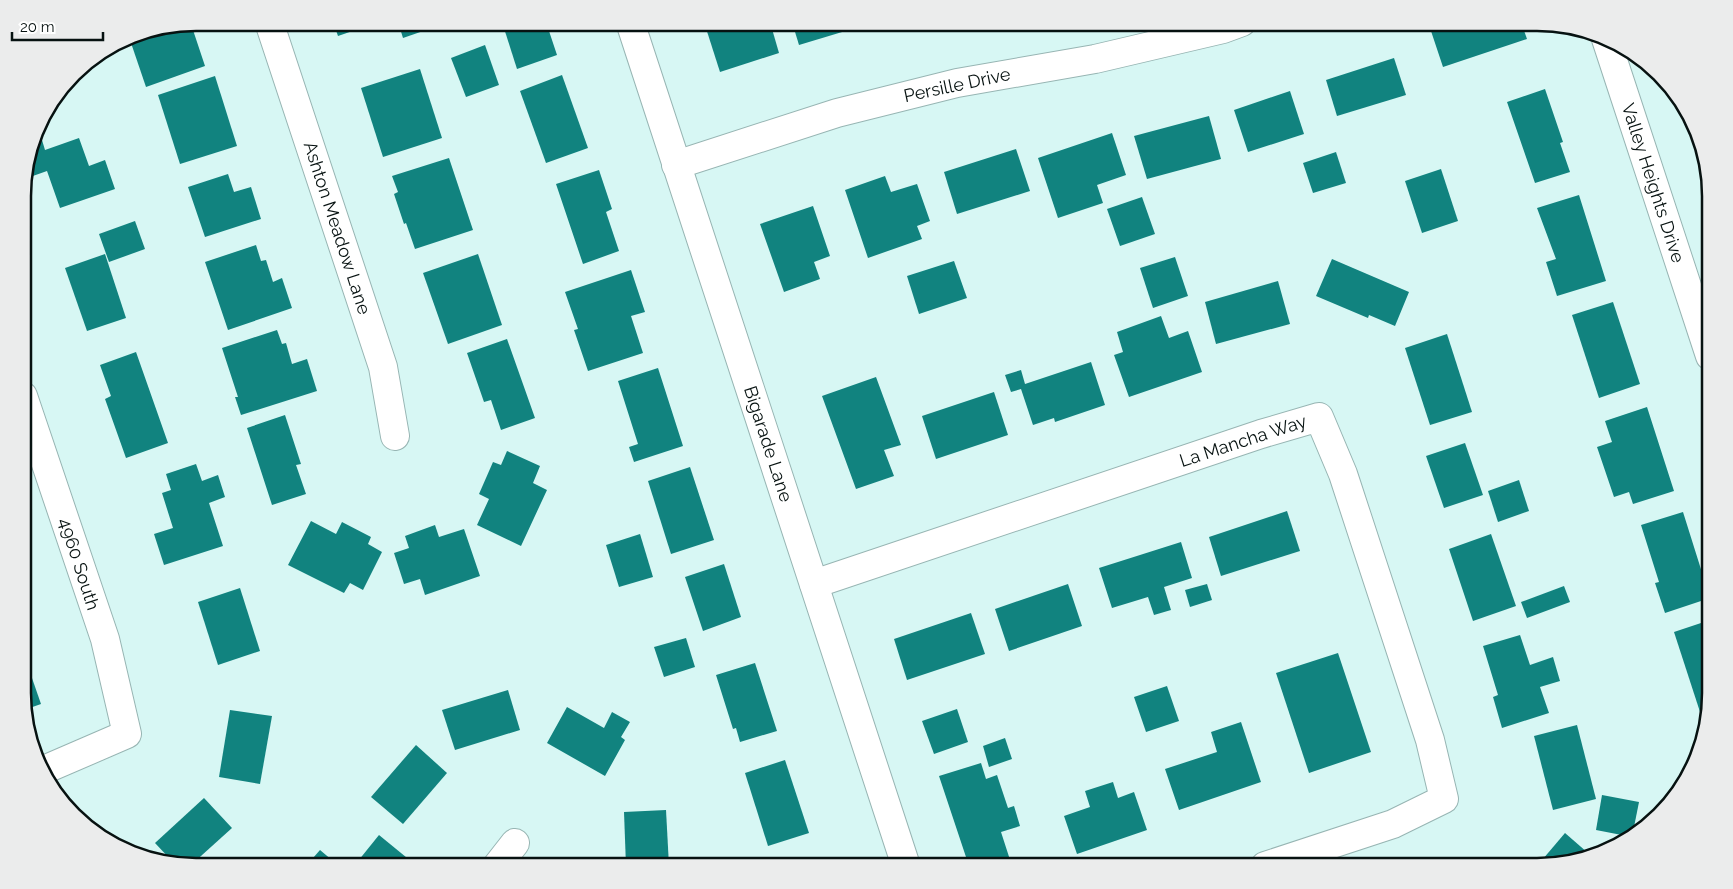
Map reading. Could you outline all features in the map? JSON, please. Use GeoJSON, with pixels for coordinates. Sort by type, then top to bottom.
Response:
{"type":"FeatureCollection","features":[{"type":"Feature","properties":{"kind":"street","name":"Persille Drive"},"geometry":{"type":"LineString","coordinates":[[676,165],[836,113],[957,83],[1095,59],[1213,31]]}},
{"type":"Feature","properties":{"kind":"street","name":"Ashton Meadow Lane"},"geometry":{"type":"LineString","coordinates":[[272,32],[383,367],[395,436]]}},
{"type":"Feature","properties":{"kind":"street","name":"Bigarade Lane"},"geometry":{"type":"LineString","coordinates":[[633,32],[903,857]]}},
{"type":"Feature","properties":{"kind":"street","name":"Valley Heights Drive"},"geometry":{"type":"LineString","coordinates":[[1609,48],[1702,332]]}},
{"type":"Feature","properties":{"kind":"street","name":"La Mancha Way"},"geometry":{"type":"LineString","coordinates":[[814,584],[1252,437],[1319,417],[1343,474],[1430,740],[1444,799],[1393,824],[1292,857]]}},
{"type":"Feature","properties":{"kind":"street","name":"4960 South"},"geometry":{"type":"LineString","coordinates":[[32,421],[105,639],[127,734],[49,768]]}},
{"type":"Feature","properties":{"kind":"street"},"geometry":{"type":"LineString","coordinates":[[503,858],[515,843]]}},
{"type":"Feature","properties":{"kind":"building"},"geometry":{"type":"Polygon","coordinates":[[[1431,31],[1524,31],[1527,39],[1443,67],[1431,31]]]}},
{"type":"Feature","properties":{"kind":"building"},"geometry":{"type":"Polygon","coordinates":[[[194,32],[205,66],[146,87],[132,45],[164,34],[194,32]]]}},
{"type":"Feature","properties":{"kind":"building"},"geometry":{"type":"Polygon","coordinates":[[[337,32],[350,32],[338,36],[337,32]]]}},
{"type":"Feature","properties":{"kind":"building"},"geometry":{"type":"Polygon","coordinates":[[[401,32],[421,32],[403,38],[401,32]]]}},
{"type":"Feature","properties":{"kind":"building"},"geometry":{"type":"Polygon","coordinates":[[[505,32],[549,32],[557,55],[517,69],[505,32]]]}},
{"type":"Feature","properties":{"kind":"building"},"geometry":{"type":"Polygon","coordinates":[[[707,32],[773,32],[779,53],[720,72],[707,32]]]}},
{"type":"Feature","properties":{"kind":"building"},"geometry":{"type":"Polygon","coordinates":[[[795,32],[844,32],[799,45],[795,32]]]}},
{"type":"Feature","properties":{"kind":"building"},"geometry":{"type":"Polygon","coordinates":[[[485,45],[499,85],[466,97],[451,58],[485,45]]]}},
{"type":"Feature","properties":{"kind":"building"},"geometry":{"type":"Polygon","coordinates":[[[1394,58],[1406,95],[1337,116],[1326,80],[1394,58]]]}},
{"type":"Feature","properties":{"kind":"building"},"geometry":{"type":"Polygon","coordinates":[[[420,69],[442,138],[383,157],[361,88],[420,69]]]}},
{"type":"Feature","properties":{"kind":"building"},"geometry":{"type":"Polygon","coordinates":[[[562,75],[588,148],[546,163],[520,91],[562,75]]]}},
{"type":"Feature","properties":{"kind":"building"},"geometry":{"type":"Polygon","coordinates":[[[215,76],[237,146],[180,164],[158,95],[215,76]]]}},
{"type":"Feature","properties":{"kind":"building"},"geometry":{"type":"Polygon","coordinates":[[[1545,89],[1563,142],[1560,143],[1570,172],[1535,183],[1507,102],[1545,89]]]}},
{"type":"Feature","properties":{"kind":"building"},"geometry":{"type":"Polygon","coordinates":[[[1290,91],[1304,134],[1248,152],[1234,110],[1290,91]]]}},
{"type":"Feature","properties":{"kind":"building"},"geometry":{"type":"Polygon","coordinates":[[[1209,116],[1221,159],[1147,179],[1134,136],[1209,116]]]}},
{"type":"Feature","properties":{"kind":"building"},"geometry":{"type":"Polygon","coordinates":[[[1112,133],[1126,175],[1097,185],[1103,203],[1058,218],[1038,158],[1112,133]]]}},
{"type":"Feature","properties":{"kind":"building"},"geometry":{"type":"Polygon","coordinates":[[[79,138],[89,166],[105,160],[115,189],[60,208],[47,171],[33,176],[34,164],[42,140],[45,150],[79,138]]]}},
{"type":"Feature","properties":{"kind":"building"},"geometry":{"type":"Polygon","coordinates":[[[1016,149],[1030,191],[957,214],[944,172],[1016,149]]]}},
{"type":"Feature","properties":{"kind":"building"},"geometry":{"type":"Polygon","coordinates":[[[1336,152],[1346,183],[1313,193],[1303,163],[1336,152]]]}},
{"type":"Feature","properties":{"kind":"building"},"geometry":{"type":"Polygon","coordinates":[[[449,158],[473,230],[415,249],[394,194],[398,192],[392,176],[449,158]]]}},
{"type":"Feature","properties":{"kind":"building"},"geometry":{"type":"Polygon","coordinates":[[[1441,169],[1458,221],[1422,233],[1405,181],[1441,169]]]}},
{"type":"Feature","properties":{"kind":"building"},"geometry":{"type":"Polygon","coordinates":[[[599,170],[612,209],[606,212],[619,251],[583,264],[556,184],[599,170]]]}},
{"type":"Feature","properties":{"kind":"building"},"geometry":{"type":"Polygon","coordinates":[[[228,174],[234,192],[251,187],[261,219],[205,237],[188,187],[228,174]]]}},
{"type":"Feature","properties":{"kind":"building"},"geometry":{"type":"Polygon","coordinates":[[[885,176],[891,192],[917,184],[930,221],[917,226],[922,239],[868,258],[845,190],[885,176]]]}},
{"type":"Feature","properties":{"kind":"building"},"geometry":{"type":"Polygon","coordinates":[[[1579,195],[1606,281],[1557,296],[1546,262],[1556,259],[1537,208],[1579,195]]]}},
{"type":"Feature","properties":{"kind":"building"},"geometry":{"type":"Polygon","coordinates":[[[1142,197],[1155,234],[1120,246],[1107,209],[1142,197]]]}},
{"type":"Feature","properties":{"kind":"building"},"geometry":{"type":"Polygon","coordinates":[[[813,206],[830,256],[814,262],[820,279],[784,292],[760,224],[813,206]]]}},
{"type":"Feature","properties":{"kind":"building"},"geometry":{"type":"Polygon","coordinates":[[[135,221],[145,249],[109,262],[99,234],[135,221]]]}},
{"type":"Feature","properties":{"kind":"building"},"geometry":{"type":"Polygon","coordinates":[[[256,245],[261,261],[266,260],[273,282],[282,278],[292,308],[228,330],[205,262],[256,245]]]}},
{"type":"Feature","properties":{"kind":"building"},"geometry":{"type":"Polygon","coordinates":[[[105,254],[126,318],[87,331],[65,268],[105,254]]]}},
{"type":"Feature","properties":{"kind":"building"},"geometry":{"type":"Polygon","coordinates":[[[478,254],[502,325],[448,344],[423,273],[478,254]]]}},
{"type":"Feature","properties":{"kind":"building"},"geometry":{"type":"Polygon","coordinates":[[[1175,257],[1188,296],[1153,308],[1140,268],[1175,257]]]}},
{"type":"Feature","properties":{"kind":"building"},"geometry":{"type":"Polygon","coordinates":[[[1332,259],[1409,292],[1395,326],[1369,315],[1368,318],[1316,296],[1332,259]]]}},
{"type":"Feature","properties":{"kind":"building"},"geometry":{"type":"Polygon","coordinates":[[[954,261],[967,298],[919,314],[907,276],[954,261]]]}},
{"type":"Feature","properties":{"kind":"building"},"geometry":{"type":"Polygon","coordinates":[[[631,270],[645,312],[631,316],[643,353],[588,371],[574,330],[578,329],[565,292],[631,270]]]}},
{"type":"Feature","properties":{"kind":"building"},"geometry":{"type":"Polygon","coordinates":[[[1278,281],[1290,324],[1216,344],[1205,302],[1278,281]]]}},
{"type":"Feature","properties":{"kind":"building"},"geometry":{"type":"Polygon","coordinates":[[[1613,302],[1640,384],[1599,398],[1572,315],[1613,302]]]}},
{"type":"Feature","properties":{"kind":"building"},"geometry":{"type":"Polygon","coordinates":[[[1161,316],[1169,338],[1188,331],[1202,372],[1129,397],[1114,355],[1123,352],[1117,332],[1161,316]]]}},
{"type":"Feature","properties":{"kind":"building"},"geometry":{"type":"Polygon","coordinates":[[[277,330],[282,344],[286,343],[292,364],[307,359],[317,391],[241,415],[235,397],[238,397],[222,348],[277,330]]]}},
{"type":"Feature","properties":{"kind":"building"},"geometry":{"type":"Polygon","coordinates":[[[1447,334],[1472,412],[1430,425],[1405,348],[1447,334]]]}},
{"type":"Feature","properties":{"kind":"building"},"geometry":{"type":"Polygon","coordinates":[[[507,339],[535,418],[501,430],[491,400],[484,402],[467,353],[507,339]]]}},
{"type":"Feature","properties":{"kind":"building"},"geometry":{"type":"Polygon","coordinates":[[[136,352],[168,443],[126,458],[105,399],[111,396],[100,365],[136,352]]]}},
{"type":"Feature","properties":{"kind":"building"},"geometry":{"type":"Polygon","coordinates":[[[1091,362],[1105,405],[1055,422],[1054,418],[1033,425],[1021,389],[1011,392],[1005,375],[1021,370],[1025,384],[1091,362]]]}},
{"type":"Feature","properties":{"kind":"building"},"geometry":{"type":"Polygon","coordinates":[[[658,368],[683,446],[634,462],[629,447],[638,444],[618,381],[658,368]]]}},
{"type":"Feature","properties":{"kind":"building"},"geometry":{"type":"Polygon","coordinates":[[[876,377],[901,445],[884,450],[894,476],[856,489],[822,396],[876,377]]]}},
{"type":"Feature","properties":{"kind":"building"},"geometry":{"type":"Polygon","coordinates":[[[994,392],[1008,435],[936,459],[922,416],[994,392]]]}},
{"type":"Feature","properties":{"kind":"building"},"geometry":{"type":"Polygon","coordinates":[[[1647,407],[1674,491],[1633,504],[1629,492],[1614,497],[1597,447],[1612,442],[1605,421],[1647,407]]]}},
{"type":"Feature","properties":{"kind":"building"},"geometry":{"type":"Polygon","coordinates":[[[285,415],[301,464],[296,465],[306,494],[272,505],[247,428],[285,415]]]}},
{"type":"Feature","properties":{"kind":"building"},"geometry":{"type":"Polygon","coordinates":[[[1465,443],[1483,495],[1444,508],[1426,456],[1465,443]]]}},
{"type":"Feature","properties":{"kind":"building"},"geometry":{"type":"Polygon","coordinates":[[[507,451],[540,466],[533,483],[547,490],[521,546],[477,525],[489,499],[479,494],[493,462],[501,465],[507,451]]]}},
{"type":"Feature","properties":{"kind":"building"},"geometry":{"type":"Polygon","coordinates":[[[196,464],[202,481],[218,475],[225,497],[209,503],[223,546],[164,565],[154,534],[173,528],[162,493],[171,490],[166,474],[196,464]]]}},
{"type":"Feature","properties":{"kind":"building"},"geometry":{"type":"Polygon","coordinates":[[[690,467],[714,540],[671,554],[648,481],[690,467]]]}},
{"type":"Feature","properties":{"kind":"building"},"geometry":{"type":"Polygon","coordinates":[[[1519,480],[1529,511],[1498,522],[1488,491],[1519,480]]]}},
{"type":"Feature","properties":{"kind":"building"},"geometry":{"type":"Polygon","coordinates":[[[1287,511],[1300,551],[1221,576],[1209,537],[1287,511]]]}},
{"type":"Feature","properties":{"kind":"building"},"geometry":{"type":"Polygon","coordinates":[[[1683,512],[1702,573],[1702,601],[1665,613],[1655,583],[1659,582],[1641,525],[1683,512]]]}},
{"type":"Feature","properties":{"kind":"building"},"geometry":{"type":"Polygon","coordinates":[[[311,521],[336,534],[342,522],[371,537],[368,544],[382,552],[363,590],[350,583],[344,593],[288,565],[311,521]]]}},
{"type":"Feature","properties":{"kind":"building"},"geometry":{"type":"Polygon","coordinates":[[[435,525],[439,537],[464,529],[480,576],[425,595],[420,579],[404,584],[394,553],[409,548],[405,536],[435,525]]]}},
{"type":"Feature","properties":{"kind":"building"},"geometry":{"type":"Polygon","coordinates":[[[640,534],[653,577],[619,587],[606,545],[640,534]]]}},
{"type":"Feature","properties":{"kind":"building"},"geometry":{"type":"Polygon","coordinates":[[[1491,534],[1516,606],[1473,621],[1449,549],[1491,534]]]}},
{"type":"Feature","properties":{"kind":"building"},"geometry":{"type":"Polygon","coordinates":[[[1181,542],[1192,578],[1164,587],[1171,610],[1154,615],[1148,597],[1112,608],[1099,568],[1181,542]]]}},
{"type":"Feature","properties":{"kind":"building"},"geometry":{"type":"Polygon","coordinates":[[[724,564],[741,617],[703,631],[685,577],[724,564]]]}},
{"type":"Feature","properties":{"kind":"building"},"geometry":{"type":"Polygon","coordinates":[[[1068,584],[1082,626],[1009,651],[995,609],[1068,584]]]}},
{"type":"Feature","properties":{"kind":"building"},"geometry":{"type":"Polygon","coordinates":[[[1207,584],[1212,600],[1190,607],[1185,590],[1207,584]]]}},
{"type":"Feature","properties":{"kind":"building"},"geometry":{"type":"Polygon","coordinates":[[[1564,586],[1570,602],[1527,618],[1521,602],[1564,586]]]}},
{"type":"Feature","properties":{"kind":"building"},"geometry":{"type":"Polygon","coordinates":[[[240,588],[260,651],[218,665],[198,602],[240,588]]]}},
{"type":"Feature","properties":{"kind":"building"},"geometry":{"type":"Polygon","coordinates":[[[971,613],[985,654],[907,680],[894,639],[971,613]]]}},
{"type":"Feature","properties":{"kind":"building"},"geometry":{"type":"Polygon","coordinates":[[[1702,623],[1700,712],[1674,632],[1702,623]]]}},
{"type":"Feature","properties":{"kind":"building"},"geometry":{"type":"Polygon","coordinates":[[[1520,635],[1530,665],[1553,657],[1560,681],[1540,687],[1549,713],[1502,728],[1493,697],[1498,695],[1483,646],[1520,635]]]}},
{"type":"Feature","properties":{"kind":"building"},"geometry":{"type":"Polygon","coordinates":[[[686,638],[695,667],[664,677],[654,647],[686,638]]]}},
{"type":"Feature","properties":{"kind":"building"},"geometry":{"type":"Polygon","coordinates":[[[1338,653],[1371,752],[1309,773],[1276,673],[1338,653]]]}},
{"type":"Feature","properties":{"kind":"building"},"geometry":{"type":"Polygon","coordinates":[[[755,663],[777,731],[740,742],[736,728],[733,729],[716,675],[755,663]]]}},
{"type":"Feature","properties":{"kind":"building"},"geometry":{"type":"Polygon","coordinates":[[[31,675],[41,704],[32,707],[31,675]]]}},
{"type":"Feature","properties":{"kind":"building"},"geometry":{"type":"Polygon","coordinates":[[[1167,686],[1179,721],[1146,732],[1134,697],[1167,686]]]}},
{"type":"Feature","properties":{"kind":"building"},"geometry":{"type":"Polygon","coordinates":[[[508,690],[520,730],[455,750],[442,710],[508,690]]]}},
{"type":"Feature","properties":{"kind":"building"},"geometry":{"type":"Polygon","coordinates":[[[567,707],[604,728],[612,712],[630,722],[621,737],[625,740],[605,776],[547,743],[567,707]]]}},
{"type":"Feature","properties":{"kind":"building"},"geometry":{"type":"Polygon","coordinates":[[[957,709],[968,742],[934,754],[922,721],[957,709]]]}},
{"type":"Feature","properties":{"kind":"building"},"geometry":{"type":"Polygon","coordinates":[[[230,710],[272,716],[260,784],[219,777],[230,710]]]}},
{"type":"Feature","properties":{"kind":"building"},"geometry":{"type":"Polygon","coordinates":[[[1241,722],[1261,782],[1179,810],[1165,769],[1217,752],[1211,732],[1241,722]]]}},
{"type":"Feature","properties":{"kind":"building"},"geometry":{"type":"Polygon","coordinates":[[[1577,725],[1596,799],[1553,810],[1534,736],[1577,725]]]}},
{"type":"Feature","properties":{"kind":"building"},"geometry":{"type":"Polygon","coordinates":[[[1005,738],[1012,759],[989,767],[983,746],[1005,738]]]}},
{"type":"Feature","properties":{"kind":"building"},"geometry":{"type":"Polygon","coordinates":[[[416,745],[447,773],[403,824],[371,797],[416,745]]]}},
{"type":"Feature","properties":{"kind":"building"},"geometry":{"type":"Polygon","coordinates":[[[785,760],[809,833],[768,846],[745,773],[785,760]]]}},
{"type":"Feature","properties":{"kind":"building"},"geometry":{"type":"Polygon","coordinates":[[[981,763],[986,779],[997,775],[1008,808],[1014,806],[1020,826],[1001,832],[1009,857],[966,857],[939,776],[981,763]]]}},
{"type":"Feature","properties":{"kind":"building"},"geometry":{"type":"Polygon","coordinates":[[[1113,782],[1118,798],[1134,792],[1147,830],[1077,854],[1064,816],[1090,807],[1085,791],[1113,782]]]}},
{"type":"Feature","properties":{"kind":"building"},"geometry":{"type":"Polygon","coordinates":[[[1602,795],[1639,802],[1634,825],[1628,830],[1620,835],[1596,830],[1602,795]]]}},
{"type":"Feature","properties":{"kind":"building"},"geometry":{"type":"Polygon","coordinates":[[[204,798],[232,828],[199,858],[166,854],[155,843],[204,798]]]}},
{"type":"Feature","properties":{"kind":"building"},"geometry":{"type":"Polygon","coordinates":[[[666,810],[669,858],[626,858],[624,812],[666,810]]]}},
{"type":"Feature","properties":{"kind":"building"},"geometry":{"type":"Polygon","coordinates":[[[1565,833],[1585,850],[1569,855],[1545,857],[1565,833]]]}},
{"type":"Feature","properties":{"kind":"building"},"geometry":{"type":"Polygon","coordinates":[[[379,835],[407,858],[361,858],[379,835]]]}},
{"type":"Feature","properties":{"kind":"building"},"geometry":{"type":"Polygon","coordinates":[[[320,850],[329,858],[313,858],[320,850]]]}}]}
